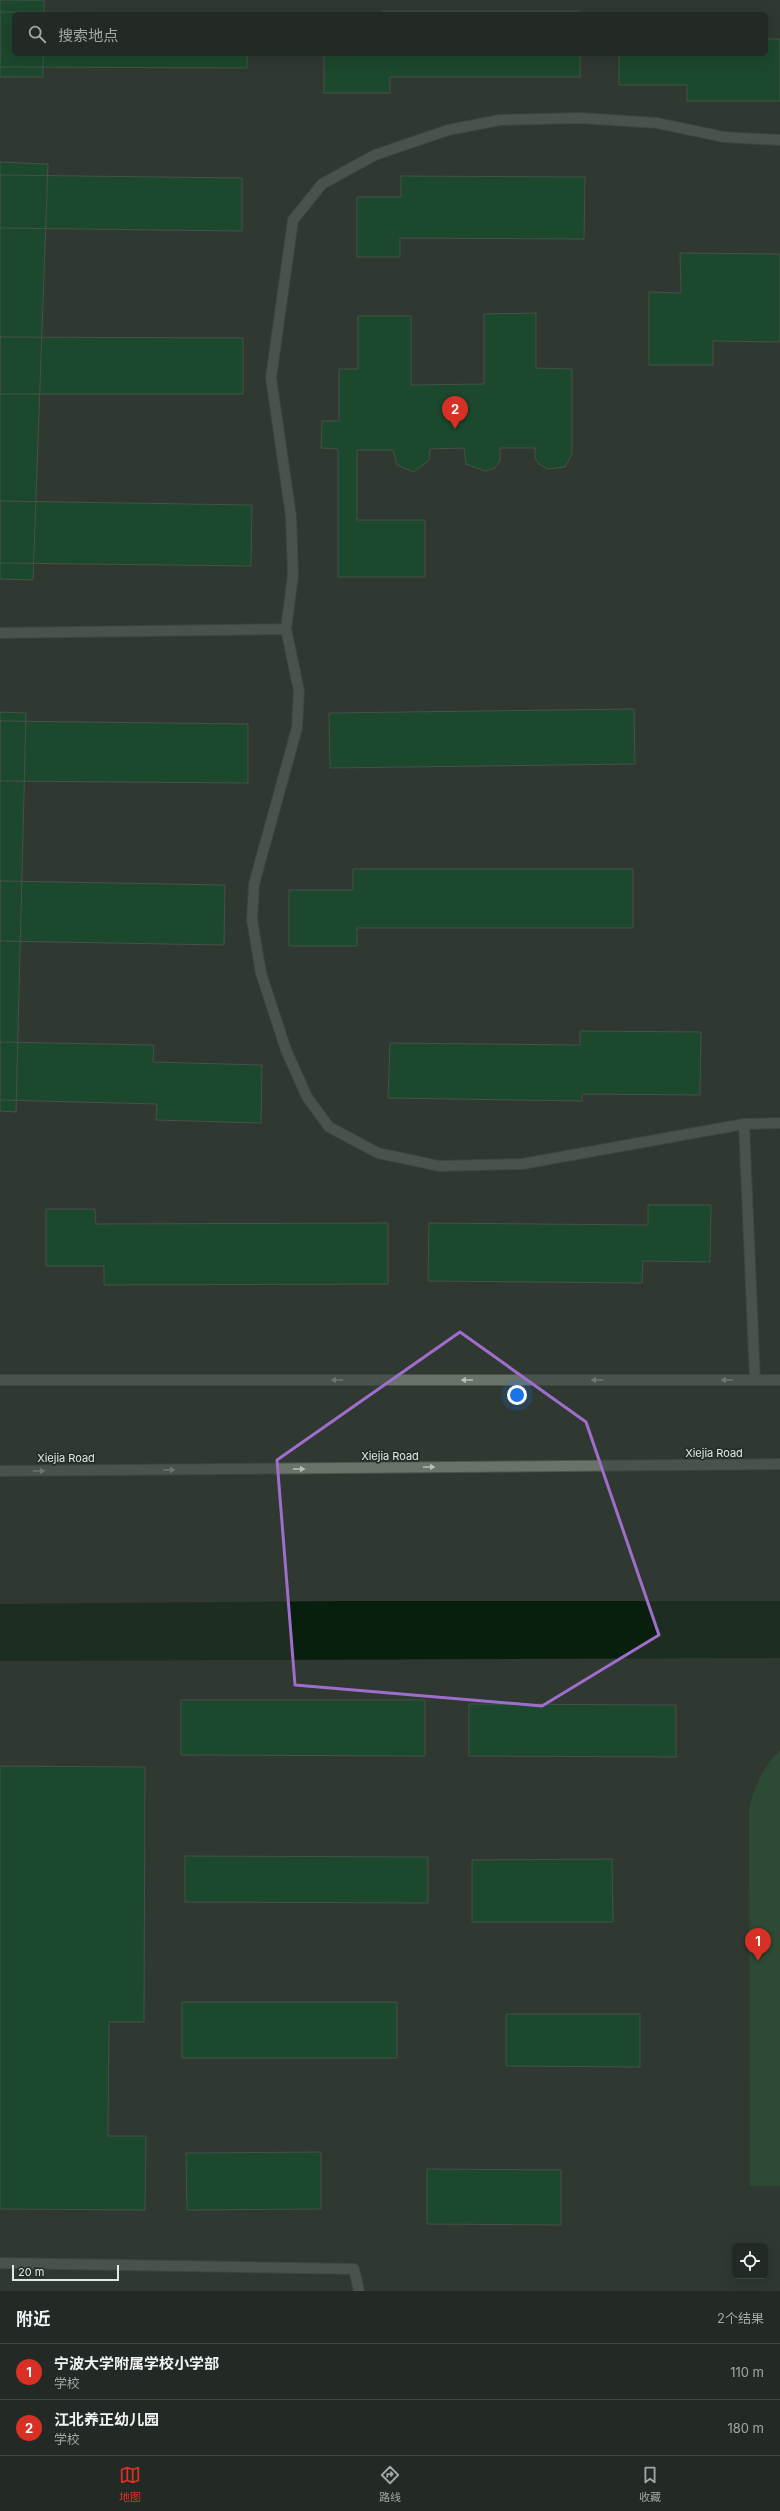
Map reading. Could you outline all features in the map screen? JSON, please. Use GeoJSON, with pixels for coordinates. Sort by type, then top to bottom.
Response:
{"type":"FeatureCollection","features":[{"type":"Feature","properties":{"kind":"main road"},"geometry":{"type":"LineString","coordinates":[[780,140],[724,137],[657,123],[580,118],[500,120],[448,130],[374,155],[322,184],[293,220],[271,378],[291,516],[293,575],[286,630],[299,691],[298,728],[254,884],[252,920],[261,973],[286,1050],[307,1097],[329,1127],[378,1152],[439,1166],[522,1164],[744,1124],[780,1123]]}},
{"type":"Feature","properties":{"kind":"main road"},"geometry":{"type":"LineString","coordinates":[[0,633],[286,630]]}},
{"type":"Feature","properties":{"kind":"main road"},"geometry":{"type":"LineString","coordinates":[[744,1124],[755,1380]]}},
{"type":"Feature","properties":{"kind":"main road"},"geometry":{"type":"LineString","coordinates":[[0,1380],[780,1380]]}},
{"type":"Feature","properties":{"kind":"main road","name":"Xiejia Road"},"geometry":{"type":"LineString","coordinates":[[0,1471],[780,1464]]}},
{"type":"Feature","properties":{"kind":"main road"},"geometry":{"type":"LineString","coordinates":[[0,2263],[354,2269],[359,2291]]}},
{"type":"Feature","properties":{"kind":"highlighted area"},"geometry":{"type":"Polygon","coordinates":[[[460,1332],[586,1422],[659,1635],[542,1706],[295,1685],[277,1460],[460,1332]]]}},
{"type":"Feature","properties":{"kind":"green space"},"geometry":{"type":"Polygon","coordinates":[[[780,1750],[780,2186],[750,2186],[749,1808],[760,1777],[774,1756],[780,1750]]]}},
{"type":"Feature","properties":{"kind":"shaded area"},"geometry":{"type":"Polygon","coordinates":[[[344,1601],[780,1601],[780,1658],[0,1661],[0,1604],[344,1601]]]}},
{"type":"Feature","properties":{"kind":"building"},"geometry":{"type":"Polygon","coordinates":[[[0,0],[44,0],[44,12],[12,12],[12,56],[43,56],[43,77],[0,77],[0,0]]]}},
{"type":"Feature","properties":{"kind":"building"},"geometry":{"type":"Polygon","coordinates":[[[382,11],[580,11],[580,12],[382,11]]]}},
{"type":"Feature","properties":{"kind":"building"},"geometry":{"type":"Polygon","coordinates":[[[0,12],[12,12],[12,56],[247,56],[247,68],[0,67],[0,12]]]}},
{"type":"Feature","properties":{"kind":"building"},"geometry":{"type":"Polygon","coordinates":[[[768,39],[780,39],[780,101],[687,101],[687,85],[619,85],[619,56],[768,56],[768,39]]]}},
{"type":"Feature","properties":{"kind":"building"},"geometry":{"type":"Polygon","coordinates":[[[324,56],[580,56],[580,77],[390,77],[390,93],[324,93],[324,56]]]}},
{"type":"Feature","properties":{"kind":"building"},"geometry":{"type":"Polygon","coordinates":[[[0,162],[48,164],[33,580],[0,579],[0,162]]]}},
{"type":"Feature","properties":{"kind":"building"},"geometry":{"type":"Polygon","coordinates":[[[0,175],[242,178],[242,231],[0,228],[0,175]]]}},
{"type":"Feature","properties":{"kind":"building"},"geometry":{"type":"Polygon","coordinates":[[[401,176],[585,177],[584,239],[400,238],[400,257],[357,257],[357,197],[401,197],[401,176]]]}},
{"type":"Feature","properties":{"kind":"building"},"geometry":{"type":"Polygon","coordinates":[[[680,253],[780,254],[780,342],[713,341],[713,365],[649,365],[649,292],[681,293],[680,253]]]}},
{"type":"Feature","properties":{"kind":"building"},"geometry":{"type":"Polygon","coordinates":[[[536,313],[536,368],[572,369],[572,454],[565,467],[547,469],[539,464],[535,458],[535,448],[500,448],[500,461],[495,468],[485,471],[466,464],[464,448],[430,449],[429,460],[414,472],[397,465],[393,450],[357,450],[357,520],[425,520],[425,577],[338,577],[338,449],[321,448],[322,421],[339,421],[339,369],[358,369],[358,316],[411,316],[411,385],[484,384],[484,314],[536,313]]]}},
{"type":"Feature","properties":{"kind":"building"},"geometry":{"type":"Polygon","coordinates":[[[0,337],[243,338],[243,394],[0,394],[0,337]]]}},
{"type":"Feature","properties":{"kind":"building"},"geometry":{"type":"Polygon","coordinates":[[[0,501],[252,505],[251,566],[0,563],[0,501]]]}},
{"type":"Feature","properties":{"kind":"building"},"geometry":{"type":"Polygon","coordinates":[[[634,709],[635,764],[330,768],[329,713],[634,709]]]}},
{"type":"Feature","properties":{"kind":"building"},"geometry":{"type":"Polygon","coordinates":[[[0,712],[26,713],[16,1112],[0,1111],[0,712]]]}},
{"type":"Feature","properties":{"kind":"building"},"geometry":{"type":"Polygon","coordinates":[[[0,721],[248,724],[248,783],[0,781],[0,721]]]}},
{"type":"Feature","properties":{"kind":"building"},"geometry":{"type":"Polygon","coordinates":[[[353,869],[633,869],[633,928],[357,928],[357,946],[289,946],[289,890],[353,890],[353,869]]]}},
{"type":"Feature","properties":{"kind":"building"},"geometry":{"type":"Polygon","coordinates":[[[0,881],[225,885],[224,945],[0,941],[0,881]]]}},
{"type":"Feature","properties":{"kind":"building"},"geometry":{"type":"Polygon","coordinates":[[[580,1031],[701,1032],[700,1095],[582,1094],[582,1101],[388,1098],[390,1043],[580,1045],[580,1031]]]}},
{"type":"Feature","properties":{"kind":"building"},"geometry":{"type":"Polygon","coordinates":[[[0,1042],[154,1045],[153,1062],[262,1065],[261,1123],[156,1120],[157,1104],[0,1100],[0,1042]]]}},
{"type":"Feature","properties":{"kind":"building"},"geometry":{"type":"Polygon","coordinates":[[[648,1205],[711,1205],[710,1262],[643,1261],[642,1283],[428,1281],[429,1223],[648,1225],[648,1205]]]}},
{"type":"Feature","properties":{"kind":"building"},"geometry":{"type":"Polygon","coordinates":[[[46,1209],[95,1209],[96,1224],[388,1223],[388,1284],[104,1285],[104,1266],[46,1266],[46,1209]]]}},
{"type":"Feature","properties":{"kind":"building"},"geometry":{"type":"Polygon","coordinates":[[[181,1700],[425,1700],[425,1756],[181,1755],[181,1700]]]}},
{"type":"Feature","properties":{"kind":"building"},"geometry":{"type":"Polygon","coordinates":[[[469,1704],[676,1705],[676,1757],[469,1756],[469,1704]]]}},
{"type":"Feature","properties":{"kind":"building"},"geometry":{"type":"Polygon","coordinates":[[[0,1766],[145,1767],[144,2022],[109,2022],[108,2136],[146,2136],[145,2210],[0,2209],[0,1766]]]}},
{"type":"Feature","properties":{"kind":"building"},"geometry":{"type":"Polygon","coordinates":[[[185,1856],[428,1857],[428,1903],[185,1902],[185,1856]]]}},
{"type":"Feature","properties":{"kind":"building"},"geometry":{"type":"Polygon","coordinates":[[[612,1859],[613,1922],[472,1922],[472,1860],[612,1859]]]}},
{"type":"Feature","properties":{"kind":"building"},"geometry":{"type":"Polygon","coordinates":[[[182,2002],[397,2002],[397,2058],[182,2058],[182,2002]]]}},
{"type":"Feature","properties":{"kind":"building"},"geometry":{"type":"Polygon","coordinates":[[[506,2014],[640,2014],[640,2067],[506,2066],[506,2014]]]}},
{"type":"Feature","properties":{"kind":"building"},"geometry":{"type":"Polygon","coordinates":[[[321,2152],[321,2209],[187,2210],[186,2153],[321,2152]]]}},
{"type":"Feature","properties":{"kind":"building"},"geometry":{"type":"Polygon","coordinates":[[[427,2169],[561,2170],[561,2225],[427,2224],[427,2169]]]}},
{"type":"Feature","properties":{"kind":"place","name":"江北养正幼儿园"},"geometry":{"type":"Point","coordinates":[455,429]}},
{"type":"Feature","properties":{"kind":"place","name":"宁波大学附属学校小学部"},"geometry":{"type":"Point","coordinates":[758,1961]}}]}
